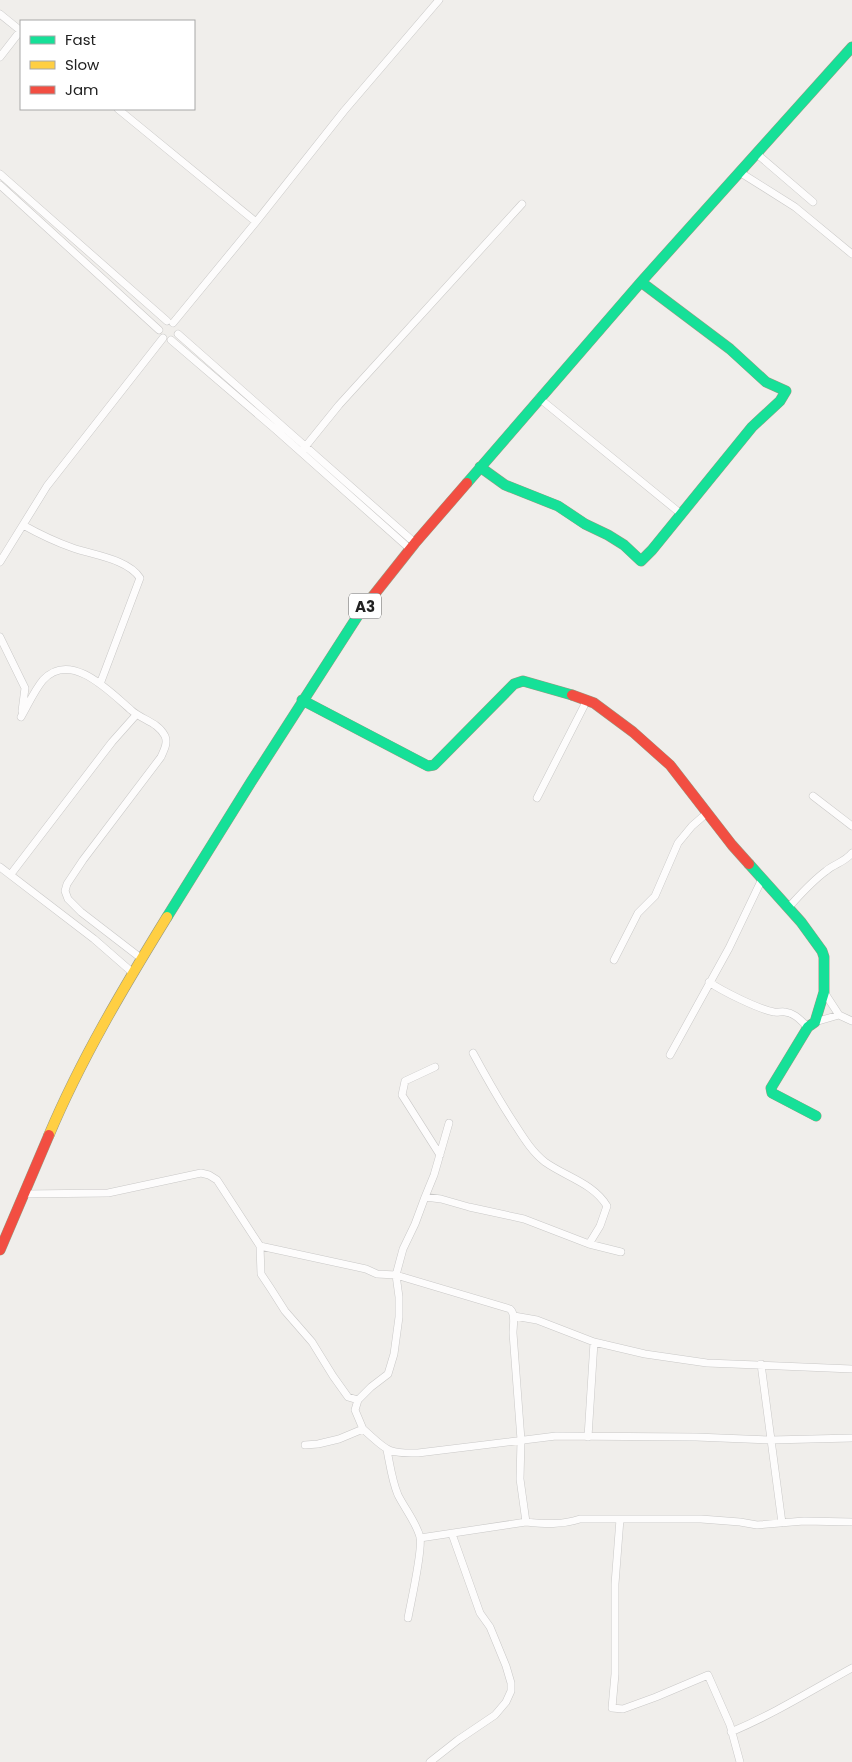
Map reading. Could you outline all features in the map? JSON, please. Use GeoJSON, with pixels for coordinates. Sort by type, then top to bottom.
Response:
{"type":"FeatureCollection","features":[{"type":"Feature","properties":{"kind":"main road","name":"A3"},"geometry":{"type":"LineString","coordinates":[[0,1250],[59,1111],[133,972],[302,700],[357,617],[413,546],[540,398],[641,282],[757,154],[849,57],[852,47]]}},
{"type":"Feature","properties":{"kind":"main road"},"geometry":{"type":"LineString","coordinates":[[480,468],[505,485],[558,506],[585,524],[608,535],[641,561],[652,550],[680,513],[753,426],[781,400],[786,391],[766,382],[730,349],[641,282]]}},
{"type":"Feature","properties":{"kind":"main road"},"geometry":{"type":"LineString","coordinates":[[302,700],[428,766],[434,765],[514,684],[523,680],[594,703],[633,732],[670,765],[732,845],[801,922],[822,951],[824,957],[824,992],[812,1024],[771,1088],[772,1093],[816,1116]]}},
{"type":"Feature","properties":{"kind":"street"},"geometry":{"type":"LineString","coordinates":[[160,330],[162,324],[170,322],[256,222],[344,111],[439,0]]}},
{"type":"Feature","properties":{"kind":"street"},"geometry":{"type":"LineString","coordinates":[[0,14],[20,30]]}},
{"type":"Feature","properties":{"kind":"street"},"geometry":{"type":"LineString","coordinates":[[0,57],[20,32]]}},
{"type":"Feature","properties":{"kind":"street"},"geometry":{"type":"LineString","coordinates":[[119,110],[256,222]]}},
{"type":"Feature","properties":{"kind":"street"},"geometry":{"type":"LineString","coordinates":[[757,154],[813,202]]}},
{"type":"Feature","properties":{"kind":"street"},"geometry":{"type":"LineString","coordinates":[[741,173],[796,207],[852,254]]}},
{"type":"Feature","properties":{"kind":"street"},"geometry":{"type":"LineString","coordinates":[[0,174],[178,328],[178,334],[175,338],[167,339],[47,486],[0,562]]}},
{"type":"Feature","properties":{"kind":"street"},"geometry":{"type":"LineString","coordinates":[[0,184],[160,330],[167,339],[303,450]]}},
{"type":"Feature","properties":{"kind":"street"},"geometry":{"type":"LineString","coordinates":[[303,450],[339,405],[522,204]]}},
{"type":"Feature","properties":{"kind":"street"},"geometry":{"type":"LineString","coordinates":[[178,334],[303,450],[413,546]]}},
{"type":"Feature","properties":{"kind":"street"},"geometry":{"type":"LineString","coordinates":[[540,398],[680,513]]}},
{"type":"Feature","properties":{"kind":"street"},"geometry":{"type":"LineString","coordinates":[[23,525],[48,538],[102,556],[127,567],[136,572],[140,578],[100,684]]}},
{"type":"Feature","properties":{"kind":"street"},"geometry":{"type":"LineString","coordinates":[[0,637],[25,688],[21,717],[43,680],[50,675],[71,669],[100,684],[136,715],[162,730],[167,742],[164,751],[67,884],[65,891],[68,899],[81,912],[142,959]]}},
{"type":"Feature","properties":{"kind":"street"},"geometry":{"type":"LineString","coordinates":[[537,798],[584,706],[585,700]]}},
{"type":"Feature","properties":{"kind":"street"},"geometry":{"type":"LineString","coordinates":[[10,874],[112,742],[136,715]]}},
{"type":"Feature","properties":{"kind":"street"},"geometry":{"type":"LineString","coordinates":[[813,796],[852,826]]}},
{"type":"Feature","properties":{"kind":"street"},"geometry":{"type":"LineString","coordinates":[[614,960],[638,913],[654,896],[678,843],[692,826],[707,813]]}},
{"type":"Feature","properties":{"kind":"street"},"geometry":{"type":"LineString","coordinates":[[788,908],[827,869],[848,858],[852,853]]}},
{"type":"Feature","properties":{"kind":"street"},"geometry":{"type":"LineString","coordinates":[[0,867],[133,972]]}},
{"type":"Feature","properties":{"kind":"street"},"geometry":{"type":"LineString","coordinates":[[670,1055],[728,948],[762,879]]}},
{"type":"Feature","properties":{"kind":"street"},"geometry":{"type":"LineString","coordinates":[[709,982],[720,990],[753,1004],[774,1012],[786,1012],[812,1024],[839,1015]]}},
{"type":"Feature","properties":{"kind":"street"},"geometry":{"type":"LineString","coordinates":[[824,992],[839,1015],[852,1022]]}},
{"type":"Feature","properties":{"kind":"street"},"geometry":{"type":"LineString","coordinates":[[473,1053],[497,1096],[530,1146],[545,1162],[571,1176],[601,1196],[607,1206],[600,1226],[589,1244]]}},
{"type":"Feature","properties":{"kind":"street"},"geometry":{"type":"LineString","coordinates":[[435,1068],[405,1081],[402,1094],[440,1155]]}},
{"type":"Feature","properties":{"kind":"street"},"geometry":{"type":"LineString","coordinates":[[449,1123],[416,1224],[403,1249],[396,1275],[399,1317],[390,1369],[388,1374],[358,1400],[355,1410],[363,1429],[387,1450],[399,1454],[418,1453],[556,1436],[696,1437],[771,1440],[852,1438]]}},
{"type":"Feature","properties":{"kind":"street"},"geometry":{"type":"LineString","coordinates":[[24,1194],[108,1194],[201,1173],[209,1175],[217,1180],[260,1246],[261,1274],[286,1311],[312,1342],[348,1397],[358,1400]]}},
{"type":"Feature","properties":{"kind":"street"},"geometry":{"type":"LineString","coordinates":[[425,1197],[441,1199],[524,1220],[589,1244],[621,1252]]}},
{"type":"Feature","properties":{"kind":"street"},"geometry":{"type":"LineString","coordinates":[[260,1246],[366,1269],[377,1274],[396,1275],[512,1311],[514,1316],[513,1333],[521,1440],[520,1479],[526,1522]]}},
{"type":"Feature","properties":{"kind":"street"},"geometry":{"type":"LineString","coordinates":[[514,1316],[537,1320],[594,1342],[645,1354],[707,1363],[852,1369]]}},
{"type":"Feature","properties":{"kind":"street"},"geometry":{"type":"LineString","coordinates":[[588,1437],[594,1342]]}},
{"type":"Feature","properties":{"kind":"street"},"geometry":{"type":"LineString","coordinates":[[761,1364],[782,1523]]}},
{"type":"Feature","properties":{"kind":"street"},"geometry":{"type":"LineString","coordinates":[[305,1445],[318,1444],[363,1429]]}},
{"type":"Feature","properties":{"kind":"street"},"geometry":{"type":"LineString","coordinates":[[387,1450],[393,1481],[420,1538],[420,1551],[408,1618]]}},
{"type":"Feature","properties":{"kind":"street"},"geometry":{"type":"LineString","coordinates":[[420,1538],[526,1522],[561,1524],[580,1519],[701,1519],[757,1525],[804,1521],[852,1522]]}},
{"type":"Feature","properties":{"kind":"street"},"geometry":{"type":"LineString","coordinates":[[620,1519],[615,1584],[615,1674],[612,1708],[623,1709],[708,1675],[730,1725],[740,1762]]}},
{"type":"Feature","properties":{"kind":"street"},"geometry":{"type":"LineString","coordinates":[[430,1762],[495,1715],[506,1702],[511,1691],[511,1683],[506,1666],[490,1627],[480,1613],[452,1534]]}},
{"type":"Feature","properties":{"kind":"street"},"geometry":{"type":"LineString","coordinates":[[731,1732],[758,1721],[852,1668]]}},
{"type":"Feature","properties":{"kind":"traffic: fast"},"geometry":{"type":"LineString","coordinates":[[467,483],[641,282],[852,47]]}},
{"type":"Feature","properties":{"kind":"traffic: fast"},"geometry":{"type":"LineString","coordinates":[[480,467],[505,485],[558,506],[585,524],[608,535],[624,545],[641,561],[652,550],[752,427],[780,401],[786,391],[766,382],[730,349],[641,282]]}},
{"type":"Feature","properties":{"kind":"traffic: fast"},"geometry":{"type":"LineString","coordinates":[[167,917],[251,782],[357,617],[373,596]]}},
{"type":"Feature","properties":{"kind":"traffic: fast"},"geometry":{"type":"LineString","coordinates":[[302,700],[428,766],[434,765],[514,684],[523,681],[572,695]]}},
{"type":"Feature","properties":{"kind":"traffic: fast"},"geometry":{"type":"LineString","coordinates":[[749,864],[801,922],[822,951],[824,957],[824,992],[815,1022],[808,1027],[771,1088],[772,1093],[816,1116]]}},
{"type":"Feature","properties":{"kind":"traffic: slow"},"geometry":{"type":"LineString","coordinates":[[49,1135],[89,1051],[167,917]]}},
{"type":"Feature","properties":{"kind":"traffic: jam"},"geometry":{"type":"LineString","coordinates":[[373,596],[415,543],[467,483]]}},
{"type":"Feature","properties":{"kind":"traffic: jam"},"geometry":{"type":"LineString","coordinates":[[572,695],[594,703],[633,732],[670,765],[749,864]]}},
{"type":"Feature","properties":{"kind":"traffic: jam"},"geometry":{"type":"LineString","coordinates":[[0,1250],[49,1135]]}}]}
